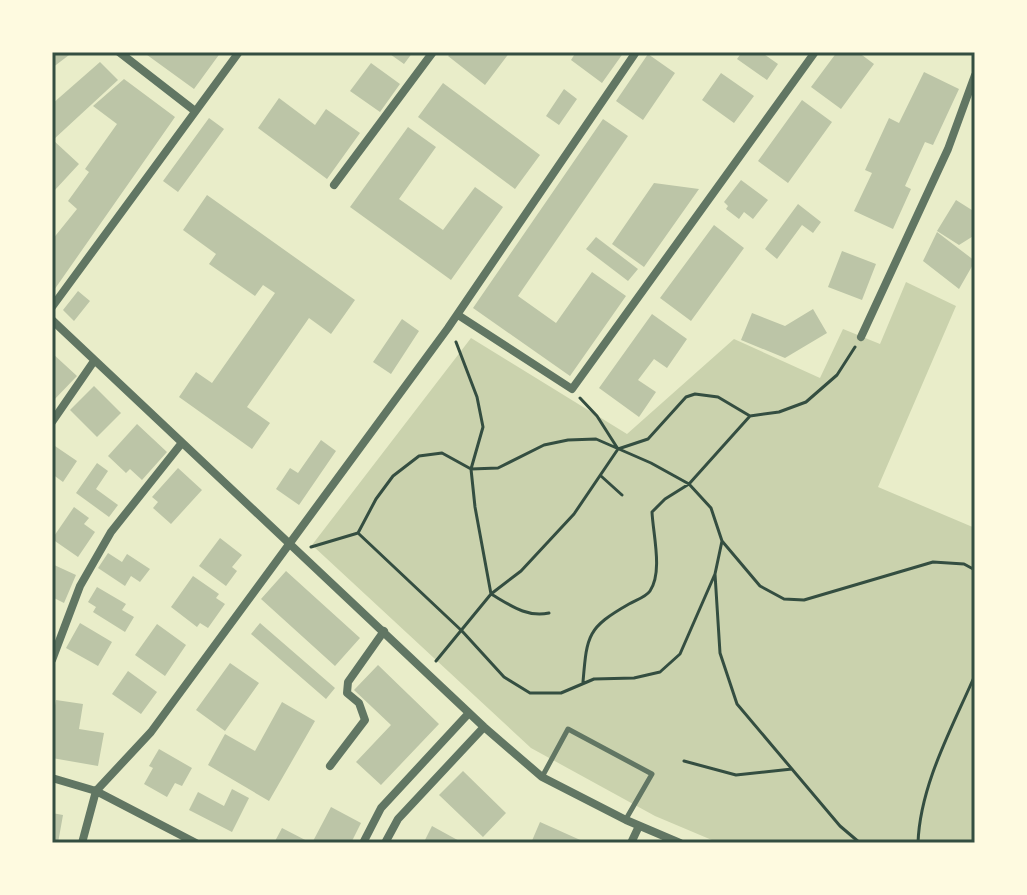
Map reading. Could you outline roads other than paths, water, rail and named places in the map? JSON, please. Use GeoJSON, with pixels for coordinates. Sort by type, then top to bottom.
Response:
{"type":"FeatureCollection","features":[{"type":"Feature","properties":{"kind":"street"},"geometry":{"type":"LineString","coordinates":[[119,52],[195,111]]}},
{"type":"Feature","properties":{"kind":"street"},"geometry":{"type":"LineString","coordinates":[[52,307],[239,52]]}},
{"type":"Feature","properties":{"kind":"street"},"geometry":{"type":"LineString","coordinates":[[334,185],[433,52]]}},
{"type":"Feature","properties":{"kind":"street"},"geometry":{"type":"LineString","coordinates":[[82,843],[96,791],[151,732],[458,315],[636,52]]}},
{"type":"Feature","properties":{"kind":"street"},"geometry":{"type":"LineString","coordinates":[[458,315],[572,389],[815,52]]}},
{"type":"Feature","properties":{"kind":"street"},"geometry":{"type":"LineString","coordinates":[[861,337],[948,149],[975,75]]}},
{"type":"Feature","properties":{"kind":"street"},"geometry":{"type":"LineString","coordinates":[[52,320],[484,727],[542,777],[626,820],[680,843]]}},
{"type":"Feature","properties":{"kind":"street"},"geometry":{"type":"LineString","coordinates":[[52,422],[94,361]]}},
{"type":"Feature","properties":{"kind":"street"},"geometry":{"type":"LineString","coordinates":[[52,660],[80,586],[111,532],[181,444]]}},
{"type":"Feature","properties":{"kind":"street"},"geometry":{"type":"LineString","coordinates":[[330,766],[365,720],[359,703],[347,693],[348,682],[384,631]]}},
{"type":"Feature","properties":{"kind":"street"},"geometry":{"type":"LineString","coordinates":[[363,843],[381,808],[469,713]]}},
{"type":"Feature","properties":{"kind":"street"},"geometry":{"type":"LineString","coordinates":[[385,843],[398,819],[484,727]]}},
{"type":"Feature","properties":{"kind":"street"},"geometry":{"type":"LineString","coordinates":[[52,778],[96,791],[196,843]]}},
{"type":"Feature","properties":{"kind":"street"},"geometry":{"type":"LineString","coordinates":[[631,843],[639,826]]}},
{"type":"Feature","properties":{"kind":"lane"},"geometry":{"type":"LineString","coordinates":[[542,777],[568,729],[652,774],[626,820]]}}]}
